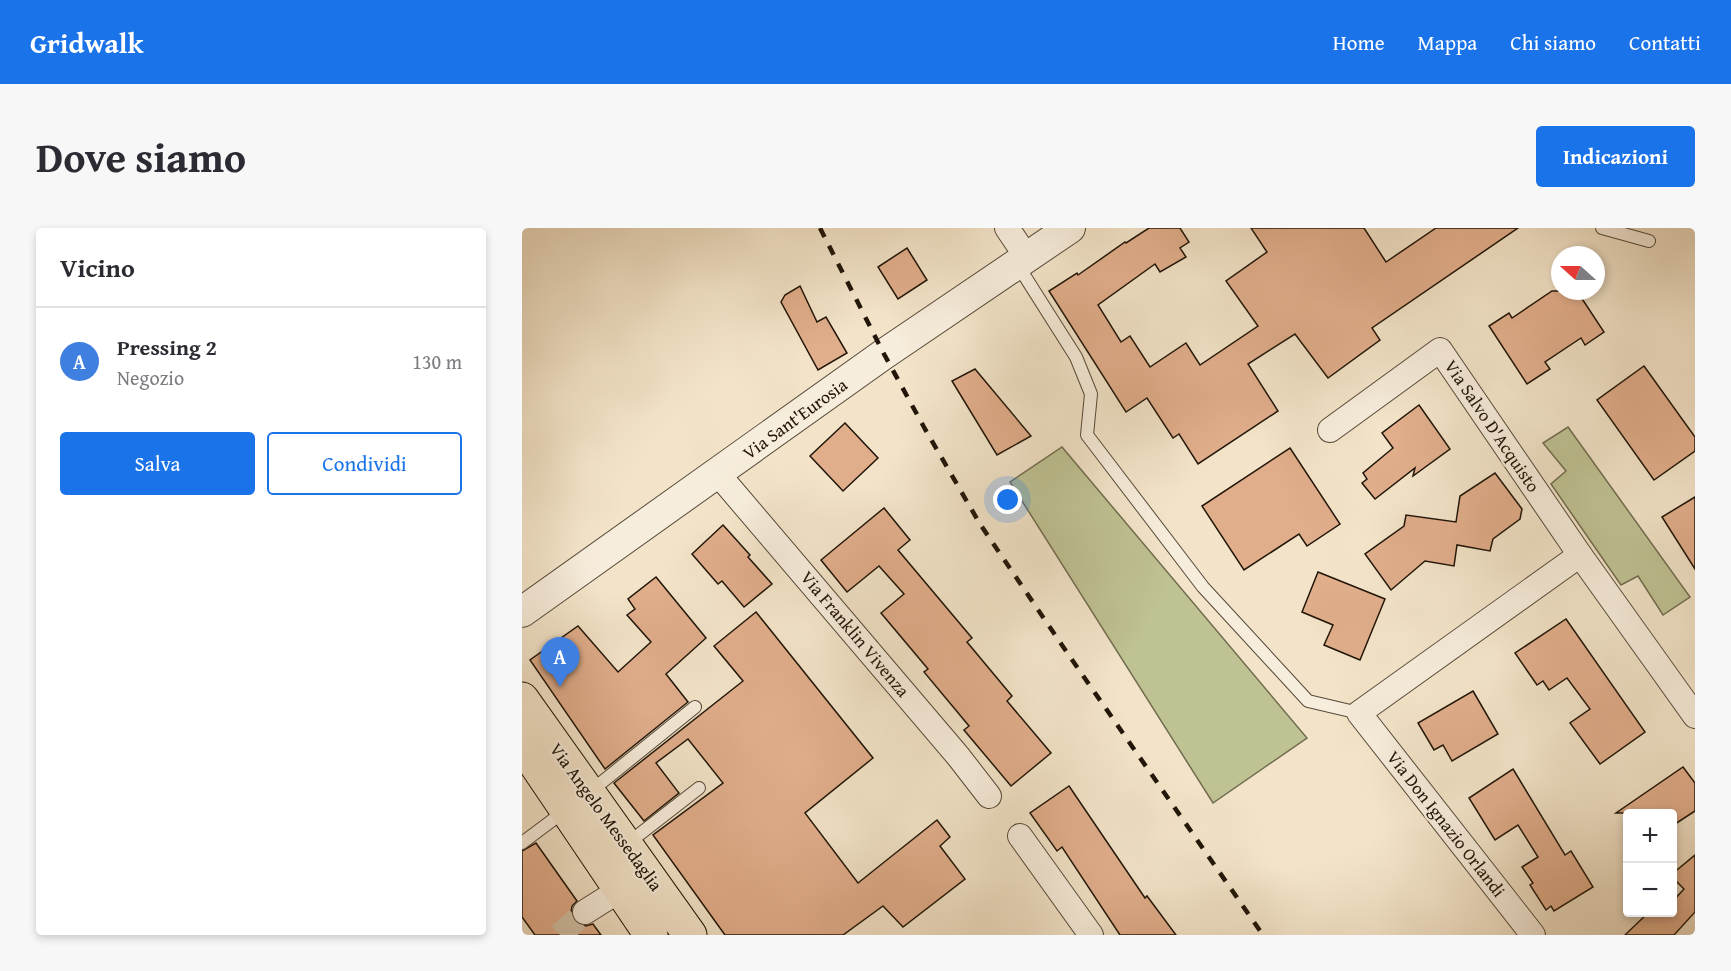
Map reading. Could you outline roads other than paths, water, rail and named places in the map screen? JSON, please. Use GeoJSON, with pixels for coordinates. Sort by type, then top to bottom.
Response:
{"type":"FeatureCollection","features":[{"type":"Feature","properties":{"kind":"main road","name":"Via Angelo Messedaglia"},"geometry":{"type":"LineString","coordinates":[[522,699],[577,801],[620,890],[651,935]]}},
{"type":"Feature","properties":{"kind":"main road","name":"Via Angelo Messedaglia"},"geometry":{"type":"LineString","coordinates":[[522,744],[577,801],[626,845],[690,935]]}},
{"type":"Feature","properties":{"kind":"street"},"geometry":{"type":"LineString","coordinates":[[1006,228],[1021,260]]}},
{"type":"Feature","properties":{"kind":"street","name":"Via Sant'Eurosia"},"geometry":{"type":"LineString","coordinates":[[522,612],[884,354],[1070,228]]}},
{"type":"Feature","properties":{"kind":"street","name":"Via Salvo D'Acquisto"},"geometry":{"type":"LineString","coordinates":[[1330,430],[1440,350],[1580,555],[1695,716]]}},
{"type":"Feature","properties":{"kind":"street","name":"Via Franklin Vivenza"},"geometry":{"type":"LineString","coordinates":[[718,474],[950,746],[989,796]]}},
{"type":"Feature","properties":{"kind":"street"},"geometry":{"type":"LineString","coordinates":[[1359,712],[1580,555]]}},
{"type":"Feature","properties":{"kind":"street","name":"Via Don Ignazio Orlandi"},"geometry":{"type":"LineString","coordinates":[[1359,712],[1533,935]]}},
{"type":"Feature","properties":{"kind":"street"},"geometry":{"type":"LineString","coordinates":[[1020,836],[1091,935]]}},
{"type":"Feature","properties":{"kind":"street","name":"Via Angelo Messedaglia"},"geometry":{"type":"LineString","coordinates":[[585,912],[620,890]]}},
{"type":"Feature","properties":{"kind":"lane"},"geometry":{"type":"LineString","coordinates":[[1602,228],[1649,241]]}},
{"type":"Feature","properties":{"kind":"lane"},"geometry":{"type":"LineString","coordinates":[[1021,260],[1076,357],[1091,394],[1087,435],[1203,587],[1308,701],[1359,712]]}},
{"type":"Feature","properties":{"kind":"lane"},"geometry":{"type":"LineString","coordinates":[[522,843],[694,707]]}},
{"type":"Feature","properties":{"kind":"lane"},"geometry":{"type":"LineString","coordinates":[[626,845],[699,788]]}},
{"type":"Feature","properties":{"kind":"tunnel"},"geometry":{"type":"LineString","coordinates":[[560,935],[585,912]]}},
{"type":"Feature","properties":{"kind":"railway"},"geometry":{"type":"LineString","coordinates":[[820,228],[884,354],[980,524],[1263,935]]}},
{"type":"Feature","properties":{"kind":"place","name":"Pressing 2"},"geometry":{"type":"Point","coordinates":[560,687]}}]}
